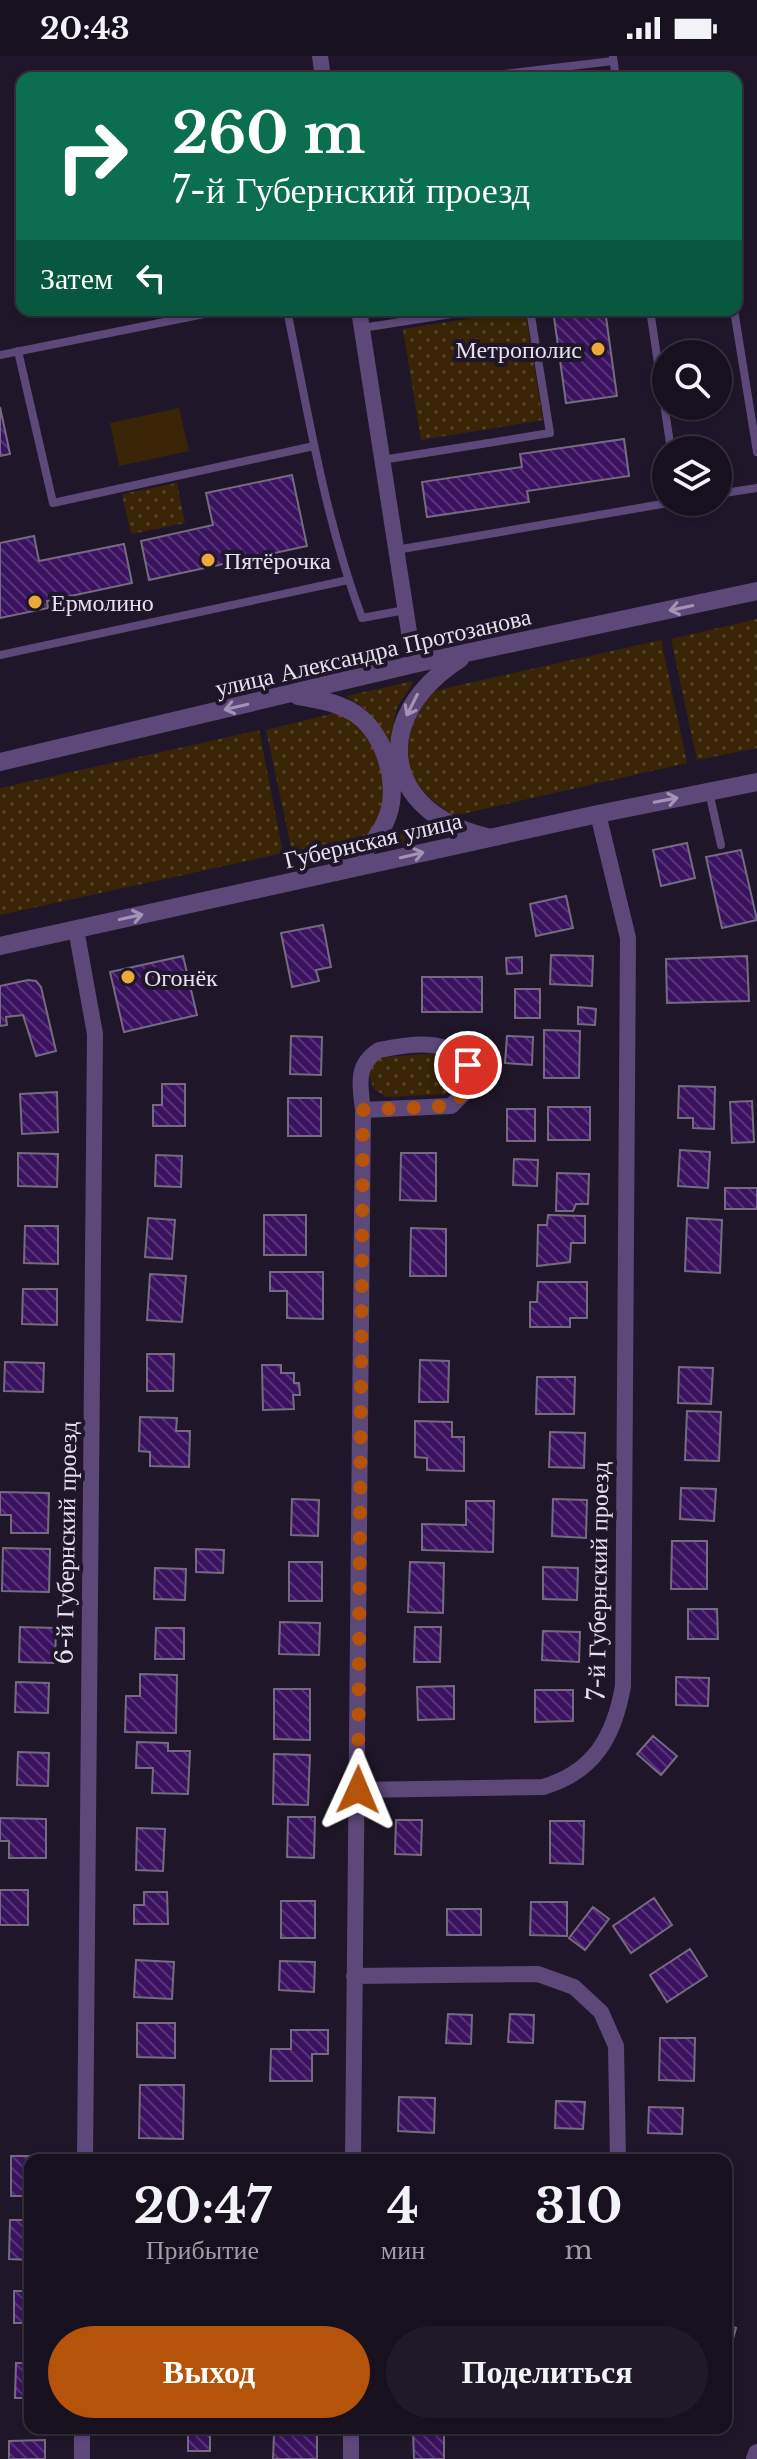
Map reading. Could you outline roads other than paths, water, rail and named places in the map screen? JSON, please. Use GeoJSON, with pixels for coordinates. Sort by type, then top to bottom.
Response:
{"type":"FeatureCollection","features":[{"type":"Feature","properties":{"kind":"street"},"geometry":{"type":"LineString","coordinates":[[360,316],[414,664]]}},
{"type":"Feature","properties":{"kind":"street","name":"улица Александра Протозанова"},"geometry":{"type":"LineString","coordinates":[[0,762],[414,664],[757,591]]}},
{"type":"Feature","properties":{"kind":"street"},"geometry":{"type":"LineString","coordinates":[[469,653],[440,672],[417,693],[402,725],[398,757],[409,788],[427,812],[456,829],[492,838]]}},
{"type":"Feature","properties":{"kind":"street"},"geometry":{"type":"LineString","coordinates":[[290,694],[328,701],[354,712],[376,734],[386,758],[391,783],[389,813],[379,835],[362,855],[336,873]]}},
{"type":"Feature","properties":{"kind":"street","name":"Губернская улица"},"geometry":{"type":"LineString","coordinates":[[0,946],[757,782]]}},
{"type":"Feature","properties":{"kind":"street","name":"7-й Губернский проезд"},"geometry":{"type":"LineString","coordinates":[[358,1790],[543,1787],[561,1782],[592,1761],[604,1747],[619,1713],[623,1671],[628,938],[598,814]]}},
{"type":"Feature","properties":{"kind":"street","name":"6-й Губернский проезд"},"geometry":{"type":"LineString","coordinates":[[76,929],[95,1034],[85,2154]]}},
{"type":"Feature","properties":{"kind":"street"},"geometry":{"type":"LineString","coordinates":[[353,2154],[363,1110],[359,1078],[362,1067],[379,1050],[452,1048],[468,1065],[468,1089],[451,1106],[363,1110]]}},
{"type":"Feature","properties":{"kind":"street"},"geometry":{"type":"LineString","coordinates":[[354,1976],[538,1974],[574,1987],[601,2012],[616,2046],[618,2154]]}},
{"type":"Feature","properties":{"kind":"street"},"geometry":{"type":"LineString","coordinates":[[82,2434],[82,2459]]}},
{"type":"Feature","properties":{"kind":"street"},"geometry":{"type":"LineString","coordinates":[[351,2434],[351,2459]]}},
{"type":"Feature","properties":{"kind":"lane"},"geometry":{"type":"LineString","coordinates":[[524,72],[613,58]]}},
{"type":"Feature","properties":{"kind":"lane"},"geometry":{"type":"LineString","coordinates":[[0,355],[194,316]]}},
{"type":"Feature","properties":{"kind":"lane"},"geometry":{"type":"LineString","coordinates":[[288,316],[314,446],[348,580],[362,618],[406,610]]}},
{"type":"Feature","properties":{"kind":"lane"},"geometry":{"type":"LineString","coordinates":[[362,328],[439,316]]}},
{"type":"Feature","properties":{"kind":"lane"},"geometry":{"type":"LineString","coordinates":[[382,460],[550,433],[531,316]]}},
{"type":"Feature","properties":{"kind":"lane"},"geometry":{"type":"LineString","coordinates":[[651,316],[669,436]]}},
{"type":"Feature","properties":{"kind":"lane"},"geometry":{"type":"LineString","coordinates":[[735,316],[754,408],[757,452]]}},
{"type":"Feature","properties":{"kind":"lane"},"geometry":{"type":"LineString","coordinates":[[18,351],[53,503],[314,446]]}},
{"type":"Feature","properties":{"kind":"lane"},"geometry":{"type":"LineString","coordinates":[[732,492],[757,488]]}},
{"type":"Feature","properties":{"kind":"lane"},"geometry":{"type":"LineString","coordinates":[[396,550],[652,506]]}},
{"type":"Feature","properties":{"kind":"lane"},"geometry":{"type":"LineString","coordinates":[[0,655],[348,580]]}},
{"type":"Feature","properties":{"kind":"lane"},"geometry":{"type":"LineString","coordinates":[[709,792],[721,845]]}},
{"type":"Feature","properties":{"kind":"place","name":"Метрополис"},"geometry":{"type":"Point","coordinates":[598,349]}},
{"type":"Feature","properties":{"kind":"place","name":"Пятёрочка"},"geometry":{"type":"Point","coordinates":[208,560]}},
{"type":"Feature","properties":{"kind":"place","name":"Ермолино"},"geometry":{"type":"Point","coordinates":[35,602]}},
{"type":"Feature","properties":{"kind":"place","name":"Огонёк"},"geometry":{"type":"Point","coordinates":[128,977]}}]}
